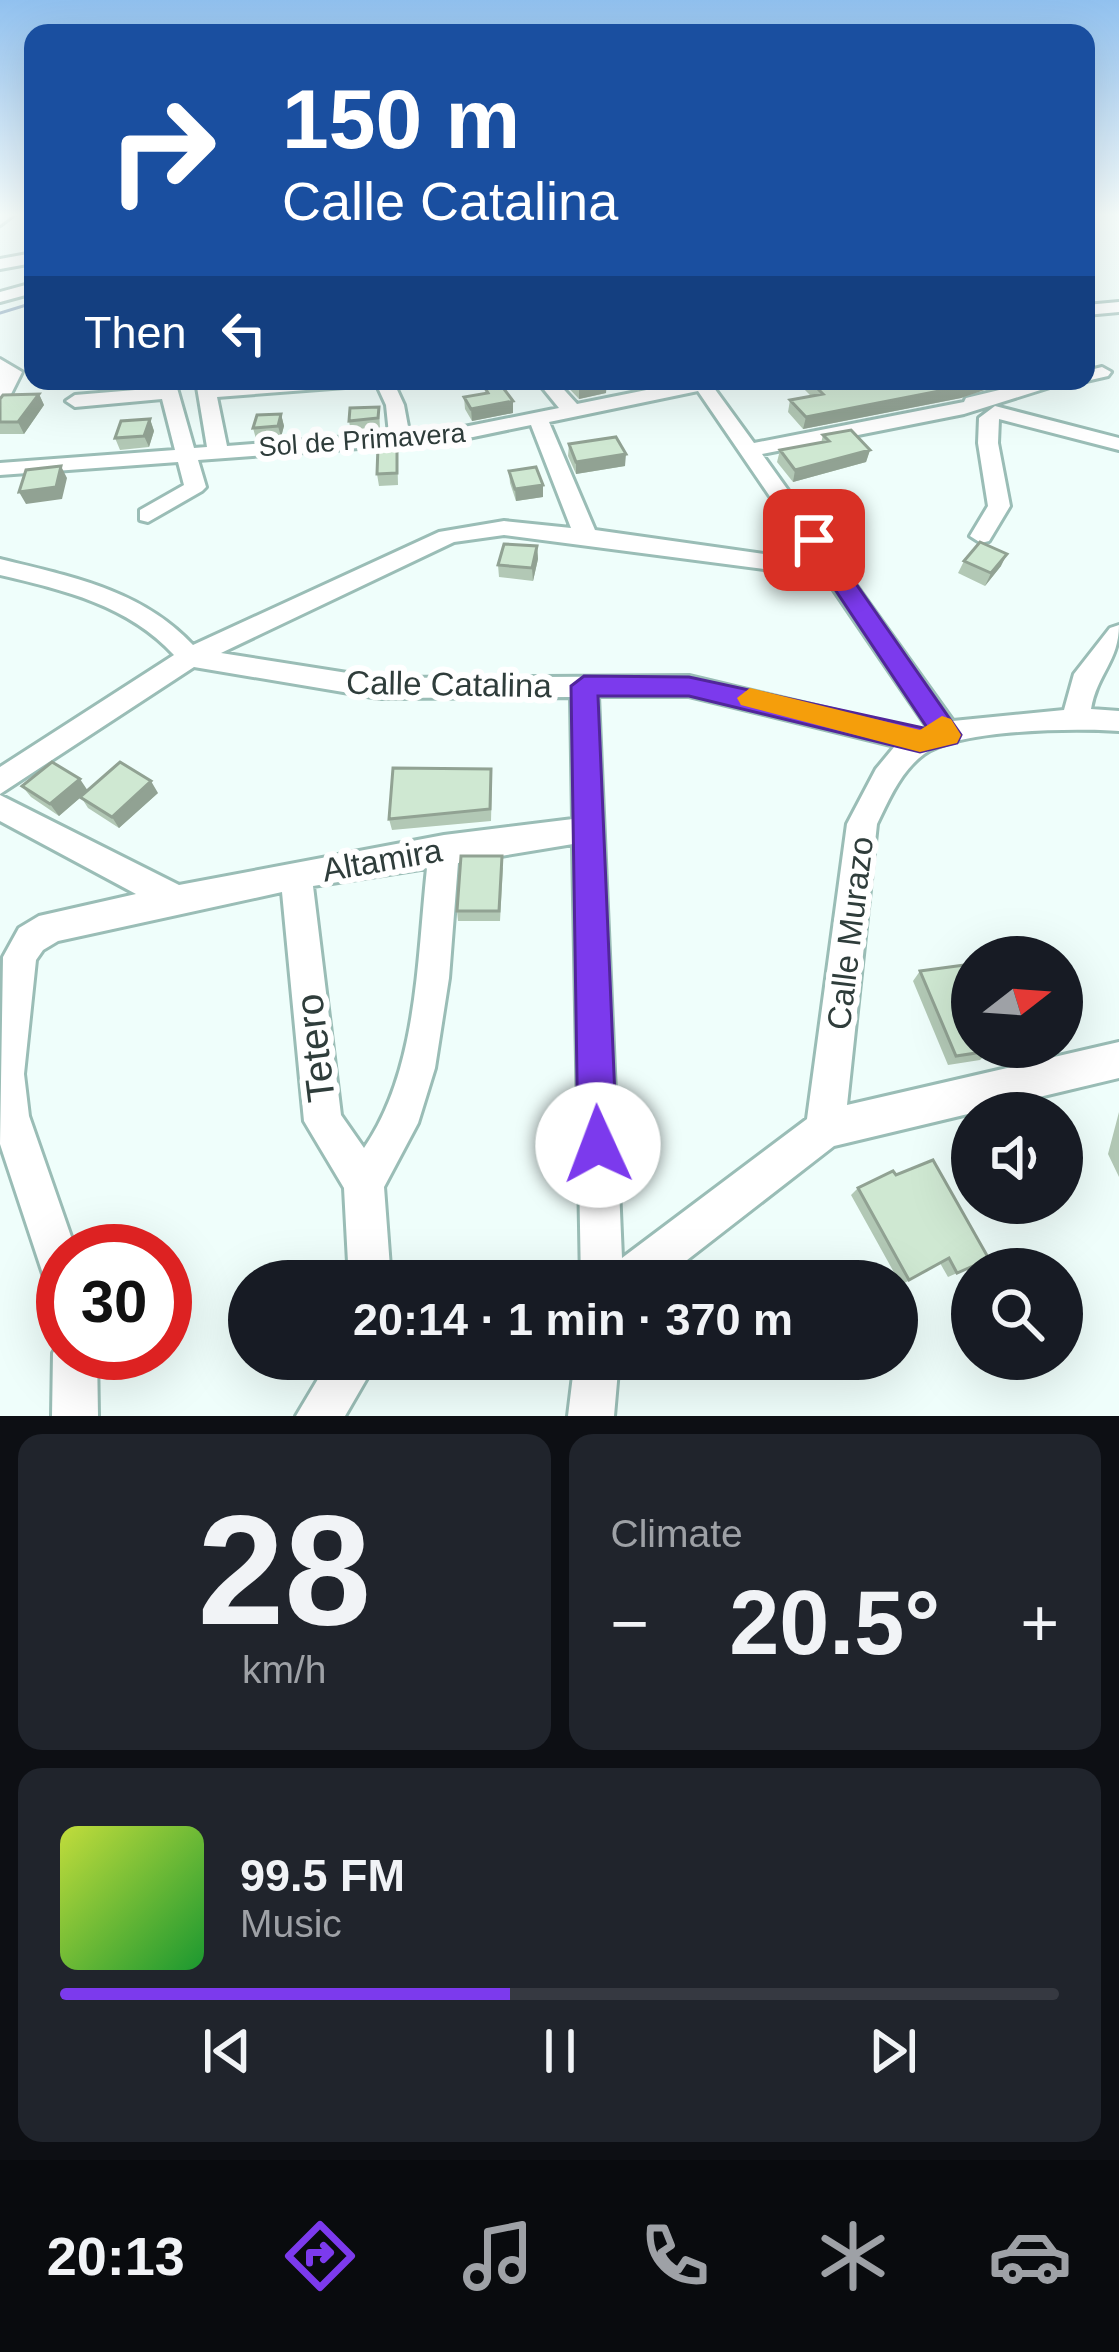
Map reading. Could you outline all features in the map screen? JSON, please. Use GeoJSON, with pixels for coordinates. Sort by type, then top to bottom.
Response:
{"type":"FeatureCollection","features":[{"type":"Feature","properties":{"kind":"street"},"geometry":{"type":"LineString","coordinates":[[0,364],[13,372],[6,390]]}},
{"type":"Feature","properties":{"kind":"street"},"geometry":{"type":"LineString","coordinates":[[75,401],[147,390]]}},
{"type":"Feature","properties":{"kind":"street"},"geometry":{"type":"LineString","coordinates":[[148,515],[195,487],[168,390]]}},
{"type":"Feature","properties":{"kind":"street"},"geometry":{"type":"LineString","coordinates":[[205,390],[218,451]]}},
{"type":"Feature","properties":{"kind":"street"},"geometry":{"type":"LineString","coordinates":[[388,390],[400,439]]}},
{"type":"Feature","properties":{"kind":"street"},"geometry":{"type":"LineString","coordinates":[[554,390],[574,413]]}},
{"type":"Feature","properties":{"kind":"street","name":"Sol de Primavera"},"geometry":{"type":"LineString","coordinates":[[0,469],[400,439],[539,421],[673,390]]}},
{"type":"Feature","properties":{"kind":"street"},"geometry":{"type":"LineString","coordinates":[[713,390],[835,571],[934,738],[1076,716],[1119,721]]}},
{"type":"Feature","properties":{"kind":"street"},"geometry":{"type":"LineString","coordinates":[[751,450],[979,411],[1036,390]]}},
{"type":"Feature","properties":{"kind":"street"},"geometry":{"type":"LineString","coordinates":[[979,411],[999,506],[981,536]]}},
{"type":"Feature","properties":{"kind":"street"},"geometry":{"type":"LineString","coordinates":[[979,411],[1119,444]]}},
{"type":"Feature","properties":{"kind":"street"},"geometry":{"type":"LineString","coordinates":[[539,421],[586,536]]}},
{"type":"Feature","properties":{"kind":"street"},"geometry":{"type":"LineString","coordinates":[[0,782],[190,657],[446,538],[504,528],[835,571]]}},
{"type":"Feature","properties":{"kind":"street"},"geometry":{"type":"LineString","coordinates":[[0,567],[82,587],[145,613],[170,632],[190,657]]}},
{"type":"Feature","properties":{"kind":"street"},"geometry":{"type":"LineString","coordinates":[[1076,716],[1083,681],[1119,634]]}},
{"type":"Feature","properties":{"kind":"street","name":"Calle Catalina"},"geometry":{"type":"LineString","coordinates":[[190,657],[379,688],[689,686],[934,738]]}},
{"type":"Feature","properties":{"kind":"street"},"geometry":{"type":"LineString","coordinates":[[584,686],[601,1260]]}},
{"type":"Feature","properties":{"kind":"street","name":"Calle Murazo"},"geometry":{"type":"LineString","coordinates":[[825,1129],[862,824],[880,785],[934,738]]}},
{"type":"Feature","properties":{"kind":"street"},"geometry":{"type":"LineString","coordinates":[[0,807],[178,901]]}},
{"type":"Feature","properties":{"kind":"street","name":"Altamira"},"geometry":{"type":"LineString","coordinates":[[46,1224],[10,1116],[6,1074],[20,957],[31,939],[51,927],[296,875],[587,829]]}},
{"type":"Feature","properties":{"kind":"street"},"geometry":{"type":"LineString","coordinates":[[369,1260],[364,1182],[399,1127],[418,1063],[444,848]]}},
{"type":"Feature","properties":{"kind":"street","name":"Tetero"},"geometry":{"type":"LineString","coordinates":[[296,875],[323,1121],[364,1182]]}},
{"type":"Feature","properties":{"kind":"street"},"geometry":{"type":"LineString","coordinates":[[653,1260],[825,1129],[1119,1060]]}},
{"type":"Feature","properties":{"kind":"street"},"geometry":{"type":"LineString","coordinates":[[75,1380],[75,1416]]}},
{"type":"Feature","properties":{"kind":"street"},"geometry":{"type":"LineString","coordinates":[[319,1416],[342,1380]]}},
{"type":"Feature","properties":{"kind":"street"},"geometry":{"type":"LineString","coordinates":[[591,1416],[595,1380]]}},
{"type":"Feature","properties":{"kind":"building"},"geometry":{"type":"Polygon","coordinates":[[[505,390],[513,401],[471,409],[464,397],[505,390]]]}},
{"type":"Feature","properties":{"kind":"building"},"geometry":{"type":"Polygon","coordinates":[[[819,390],[944,390],[806,417],[790,400],[823,394],[819,390]]]}},
{"type":"Feature","properties":{"kind":"building"},"geometry":{"type":"Polygon","coordinates":[[[39,394],[18,422],[0,422],[3,395],[39,394]]]}},
{"type":"Feature","properties":{"kind":"building"},"geometry":{"type":"Polygon","coordinates":[[[379,407],[378,418],[349,421],[350,408],[379,407]]]}},
{"type":"Feature","properties":{"kind":"building"},"geometry":{"type":"Polygon","coordinates":[[[281,414],[278,426],[253,428],[257,415],[281,414]]]}},
{"type":"Feature","properties":{"kind":"building"},"geometry":{"type":"Polygon","coordinates":[[[150,419],[144,436],[115,438],[121,421],[150,419]]]}},
{"type":"Feature","properties":{"kind":"building"},"geometry":{"type":"Polygon","coordinates":[[[851,430],[870,450],[795,470],[780,450],[829,441],[823,435],[851,430]]]}},
{"type":"Feature","properties":{"kind":"building"},"geometry":{"type":"Polygon","coordinates":[[[616,437],[626,454],[576,462],[569,444],[616,437]]]}},
{"type":"Feature","properties":{"kind":"building"},"geometry":{"type":"Polygon","coordinates":[[[397,445],[397,473],[377,474],[378,446],[397,445]]]}},
{"type":"Feature","properties":{"kind":"building"},"geometry":{"type":"Polygon","coordinates":[[[61,466],[56,487],[19,492],[26,470],[61,466]]]}},
{"type":"Feature","properties":{"kind":"building"},"geometry":{"type":"Polygon","coordinates":[[[536,467],[543,485],[515,489],[509,471],[536,467]]]}},
{"type":"Feature","properties":{"kind":"building"},"geometry":{"type":"Polygon","coordinates":[[[980,542],[1007,554],[991,573],[964,561],[980,542]]]}},
{"type":"Feature","properties":{"kind":"building"},"geometry":{"type":"Polygon","coordinates":[[[504,544],[537,546],[532,568],[498,565],[504,544]]]}},
{"type":"Feature","properties":{"kind":"building"},"geometry":{"type":"Polygon","coordinates":[[[52,762],[80,779],[50,804],[22,786],[52,762]]]}},
{"type":"Feature","properties":{"kind":"building"},"geometry":{"type":"Polygon","coordinates":[[[120,762],[151,781],[112,817],[80,797],[120,762]]]}},
{"type":"Feature","properties":{"kind":"building"},"geometry":{"type":"Polygon","coordinates":[[[393,768],[491,769],[490,809],[389,819],[393,768]]]}},
{"type":"Feature","properties":{"kind":"building"},"geometry":{"type":"Polygon","coordinates":[[[461,856],[502,856],[499,911],[457,911],[461,856]]]}},
{"type":"Feature","properties":{"kind":"building"},"geometry":{"type":"Polygon","coordinates":[[[951,967],[951,1044],[920,971],[951,967]]]}},
{"type":"Feature","properties":{"kind":"building"},"geometry":{"type":"Polygon","coordinates":[[[933,1160],[951,1192],[951,1224],[969,1224],[983,1248],[951,1248],[951,1262],[949,1258],[918,1275],[918,1260],[898,1260],[858,1188],[893,1171],[896,1175],[933,1160]]]}},
{"type":"Feature","properties":{"kind":"waterway"},"geometry":{"type":"LineString","coordinates":[[0,313],[24,306]]}},
{"type":"Feature","properties":{"kind":"slow traffic"},"geometry":{"type":"LineString","coordinates":[[750,698],[920,741],[947,735],[942,727]]}},
{"type":"Feature","properties":{"kind":"route"},"geometry":{"type":"LineString","coordinates":[[598,1145],[584,686],[689,686],[920,741],[947,735],[814,540]]}}]}
